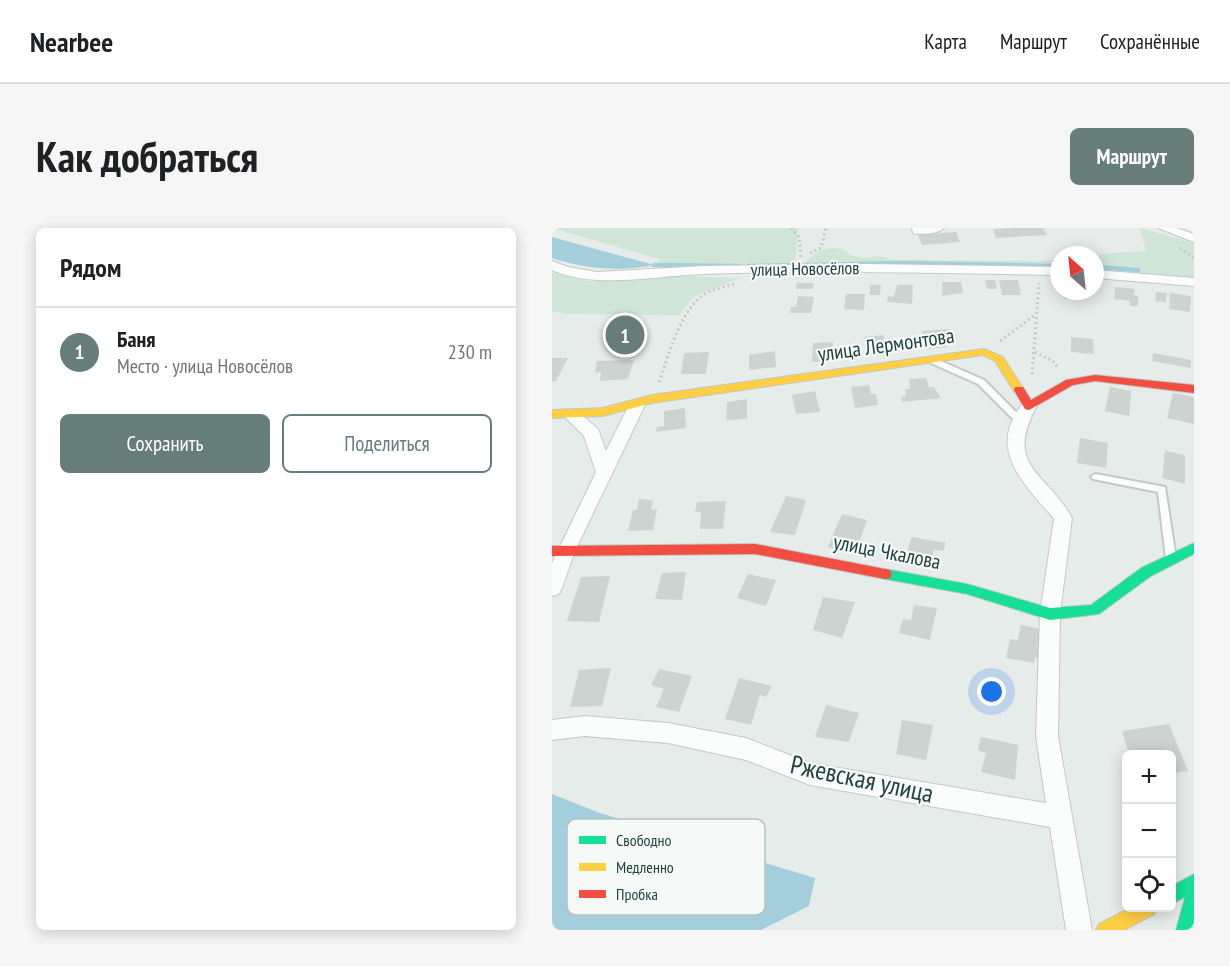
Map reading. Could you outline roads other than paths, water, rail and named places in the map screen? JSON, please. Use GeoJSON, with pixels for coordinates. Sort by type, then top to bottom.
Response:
{"type":"FeatureCollection","features":[{"type":"Feature","properties":{"kind":"street"},"geometry":{"type":"LineString","coordinates":[[917,230],[938,228]]}},
{"type":"Feature","properties":{"kind":"street"},"geometry":{"type":"LineString","coordinates":[[1164,228],[1194,238]]}},
{"type":"Feature","properties":{"kind":"street","name":"улица Новосёлов"},"geometry":{"type":"LineString","coordinates":[[552,265],[565,271],[597,276],[757,270],[1050,271]]}},
{"type":"Feature","properties":{"kind":"street"},"geometry":{"type":"LineString","coordinates":[[1104,275],[1194,282]]}},
{"type":"Feature","properties":{"kind":"street","name":"улица Лермонтова"},"geometry":{"type":"LineString","coordinates":[[552,414],[571,415],[984,352],[999,358],[1024,413]]}},
{"type":"Feature","properties":{"kind":"street"},"geometry":{"type":"LineString","coordinates":[[1079,930],[1047,735],[1050,614],[1063,518],[1015,458],[1014,437],[1024,413],[1070,382],[1095,378],[1194,389]]}},
{"type":"Feature","properties":{"kind":"street"},"geometry":{"type":"LineString","coordinates":[[552,588],[559,551],[645,402]]}},
{"type":"Feature","properties":{"kind":"street"},"geometry":{"type":"LineString","coordinates":[[571,415],[592,433],[605,473]]}},
{"type":"Feature","properties":{"kind":"street","name":"улица Чкалова"},"geometry":{"type":"LineString","coordinates":[[559,551],[755,549],[967,589],[1050,614],[1094,610],[1146,572],[1194,548]]}},
{"type":"Feature","properties":{"kind":"street","name":"Ржевская улица"},"geometry":{"type":"LineString","coordinates":[[552,730],[585,726],[668,733],[746,749],[810,774],[1060,817]]}},
{"type":"Feature","properties":{"kind":"street"},"geometry":{"type":"LineString","coordinates":[[1176,893],[1194,883]]}},
{"type":"Feature","properties":{"kind":"street"},"geometry":{"type":"LineString","coordinates":[[1185,930],[1194,898]]}},
{"type":"Feature","properties":{"kind":"street"},"geometry":{"type":"LineString","coordinates":[[1105,930],[1140,912]]}},
{"type":"Feature","properties":{"kind":"lane"},"geometry":{"type":"LineString","coordinates":[[934,361],[981,382],[1024,413]]}},
{"type":"Feature","properties":{"kind":"lane"},"geometry":{"type":"LineString","coordinates":[[1096,477],[1162,489],[1172,559]]}},
{"type":"Feature","properties":{"kind":"water"},"geometry":{"type":"Polygon","coordinates":[[[552,237],[654,265],[615,269],[565,262],[552,258],[552,237]]]}},
{"type":"Feature","properties":{"kind":"water"},"geometry":{"type":"Polygon","coordinates":[[[552,794],[620,819],[567,819],[567,915],[765,915],[765,863],[815,878],[809,906],[761,930],[552,930],[552,794]]]}},
{"type":"Feature","properties":{"kind":"waterway"},"geometry":{"type":"LineString","coordinates":[[748,266],[907,263],[1050,266]]}},
{"type":"Feature","properties":{"kind":"waterway"},"geometry":{"type":"LineString","coordinates":[[654,265],[737,266]]}},
{"type":"Feature","properties":{"kind":"waterway"},"geometry":{"type":"LineString","coordinates":[[1104,268],[1138,270]]}},
{"type":"Feature","properties":{"kind":"place","name":"Баня"},"geometry":{"type":"Point","coordinates":[625,335]}}]}
